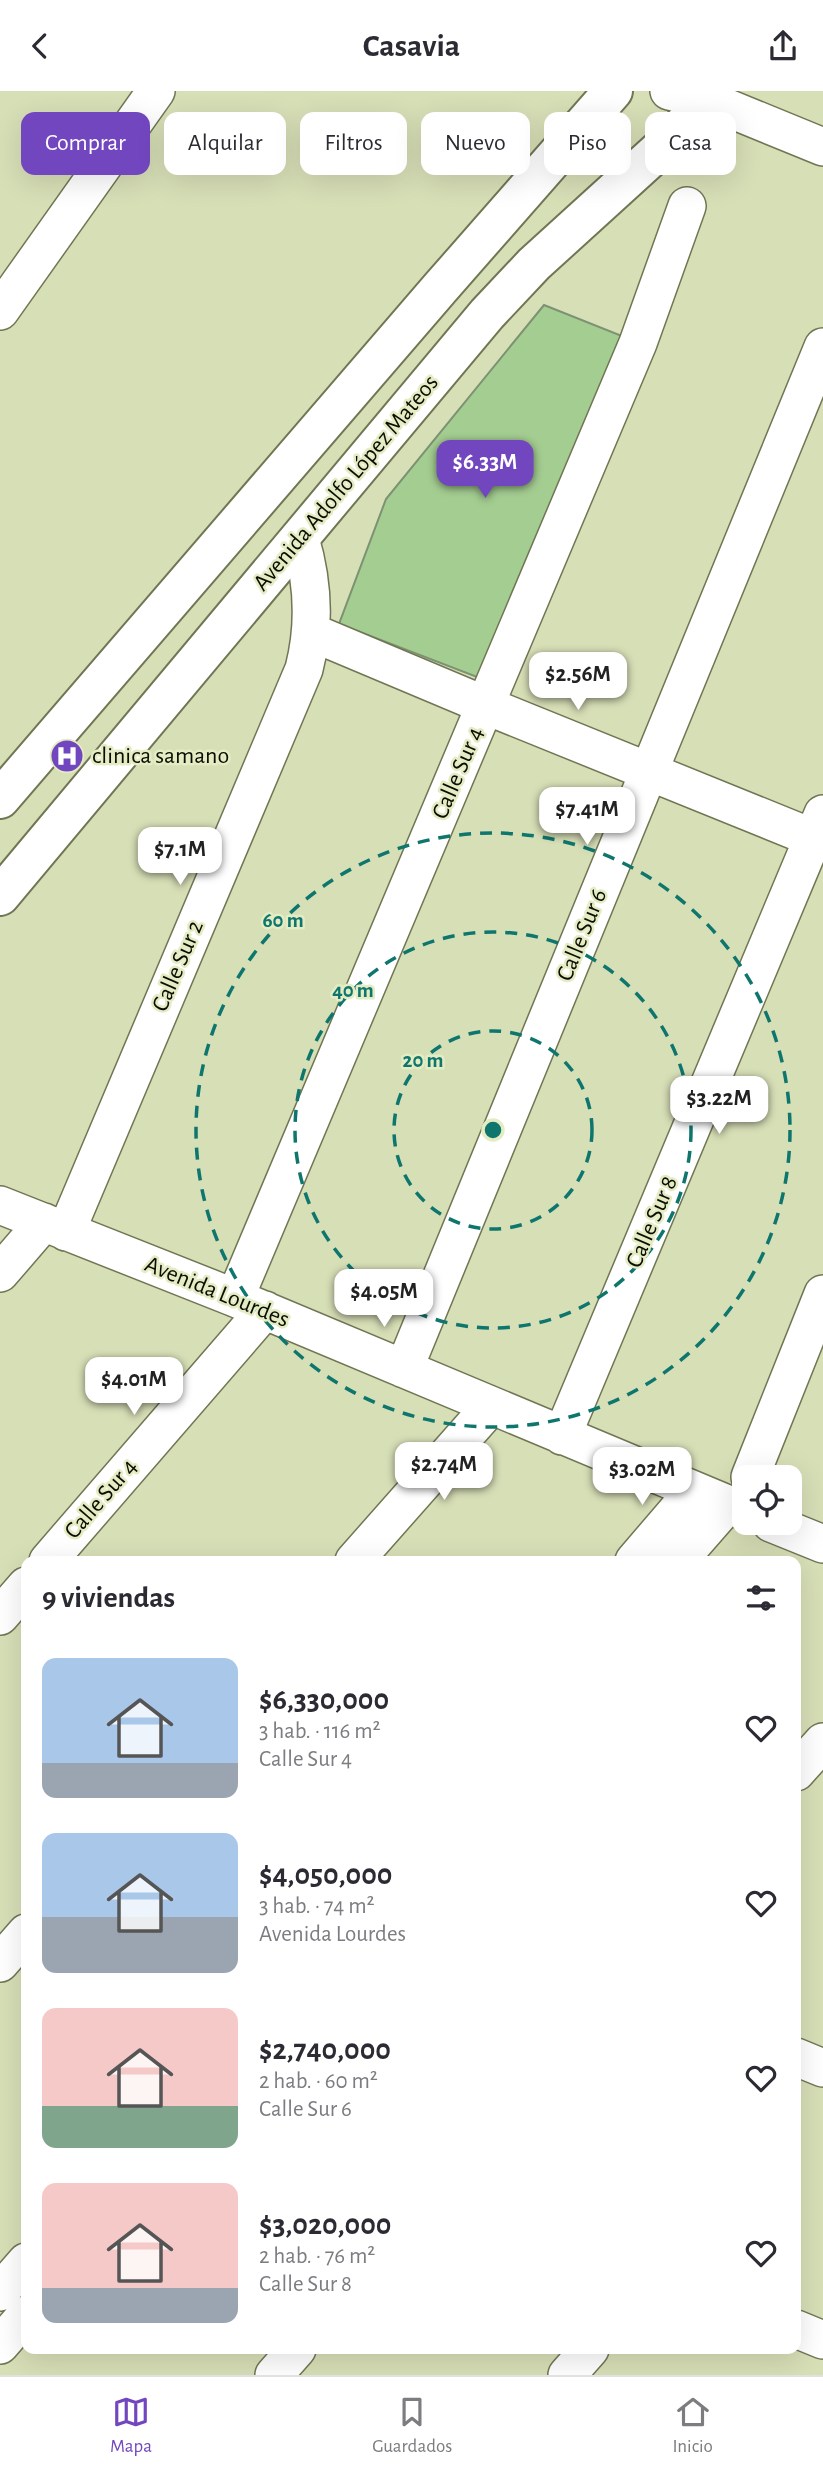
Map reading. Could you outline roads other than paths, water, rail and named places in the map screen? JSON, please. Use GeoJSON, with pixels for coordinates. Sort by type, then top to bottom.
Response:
{"type":"FeatureCollection","features":[{"type":"Feature","properties":{"kind":"main road"},"geometry":{"type":"LineString","coordinates":[[0,799],[613,91]]}},
{"type":"Feature","properties":{"kind":"main road","name":"Avenida Adolfo López Mateos"},"geometry":{"type":"LineString","coordinates":[[0,896],[487,314],[534,264],[666,144],[712,96]]}},
{"type":"Feature","properties":{"kind":"street"},"geometry":{"type":"LineString","coordinates":[[0,311],[156,91]]}},
{"type":"Feature","properties":{"kind":"street"},"geometry":{"type":"LineString","coordinates":[[669,91],[712,96],[823,147]]}},
{"type":"Feature","properties":{"kind":"street","name":"Calle Sur 4"},"geometry":{"type":"LineString","coordinates":[[52,1556],[250,1304],[487,706],[638,343],[687,206]]}},
{"type":"Feature","properties":{"kind":"street","name":"Calle Sur 6"},"geometry":{"type":"LineString","coordinates":[[404,1369],[823,347]]}},
{"type":"Feature","properties":{"kind":"street","name":"Calle Sur 2"},"geometry":{"type":"LineString","coordinates":[[0,1273],[55,1227],[304,669],[311,632],[310,583],[300,538]]}},
{"type":"Feature","properties":{"kind":"street"},"geometry":{"type":"LineString","coordinates":[[311,632],[649,771],[820,831]]}},
{"type":"Feature","properties":{"kind":"street","name":"Calle Sur 8"},"geometry":{"type":"LineString","coordinates":[[562,1436],[820,831]]}},
{"type":"Feature","properties":{"kind":"street","name":"Avenida Lourdes"},"geometry":{"type":"LineString","coordinates":[[0,1205],[250,1304],[562,1436],[732,1498]]}},
{"type":"Feature","properties":{"kind":"street"},"geometry":{"type":"LineString","coordinates":[[748,1465],[823,1294]]}},
{"type":"Feature","properties":{"kind":"street"},"geometry":{"type":"LineString","coordinates":[[358,1556],[491,1406]]}},
{"type":"Feature","properties":{"kind":"street"},"geometry":{"type":"LineString","coordinates":[[642,1556],[732,1499]]}},
{"type":"Feature","properties":{"kind":"street"},"geometry":{"type":"LineString","coordinates":[[682,1556],[732,1499]]}},
{"type":"Feature","properties":{"kind":"street"},"geometry":{"type":"LineString","coordinates":[[801,1535],[823,1544]]}},
{"type":"Feature","properties":{"kind":"street"},"geometry":{"type":"LineString","coordinates":[[0,1616],[21,1592]]}},
{"type":"Feature","properties":{"kind":"street"},"geometry":{"type":"LineString","coordinates":[[801,1766],[823,1742]]}},
{"type":"Feature","properties":{"kind":"street"},"geometry":{"type":"LineString","coordinates":[[0,1963],[21,1939]]}},
{"type":"Feature","properties":{"kind":"street"},"geometry":{"type":"LineString","coordinates":[[801,2059],[823,2068]]}},
{"type":"Feature","properties":{"kind":"street"},"geometry":{"type":"LineString","coordinates":[[0,2292],[21,2268]]}},
{"type":"Feature","properties":{"kind":"street"},"geometry":{"type":"LineString","coordinates":[[0,2345],[21,2321]]}},
{"type":"Feature","properties":{"kind":"street"},"geometry":{"type":"LineString","coordinates":[[801,2331],[823,2340]]}},
{"type":"Feature","properties":{"kind":"street"},"geometry":{"type":"LineString","coordinates":[[274,2375],[293,2354]]}},
{"type":"Feature","properties":{"kind":"street"},"geometry":{"type":"LineString","coordinates":[[567,2375],[586,2354]]}},
{"type":"Feature","properties":{"kind":"place","name":"clinica samano"},"geometry":{"type":"Point","coordinates":[67,756]}}]}
